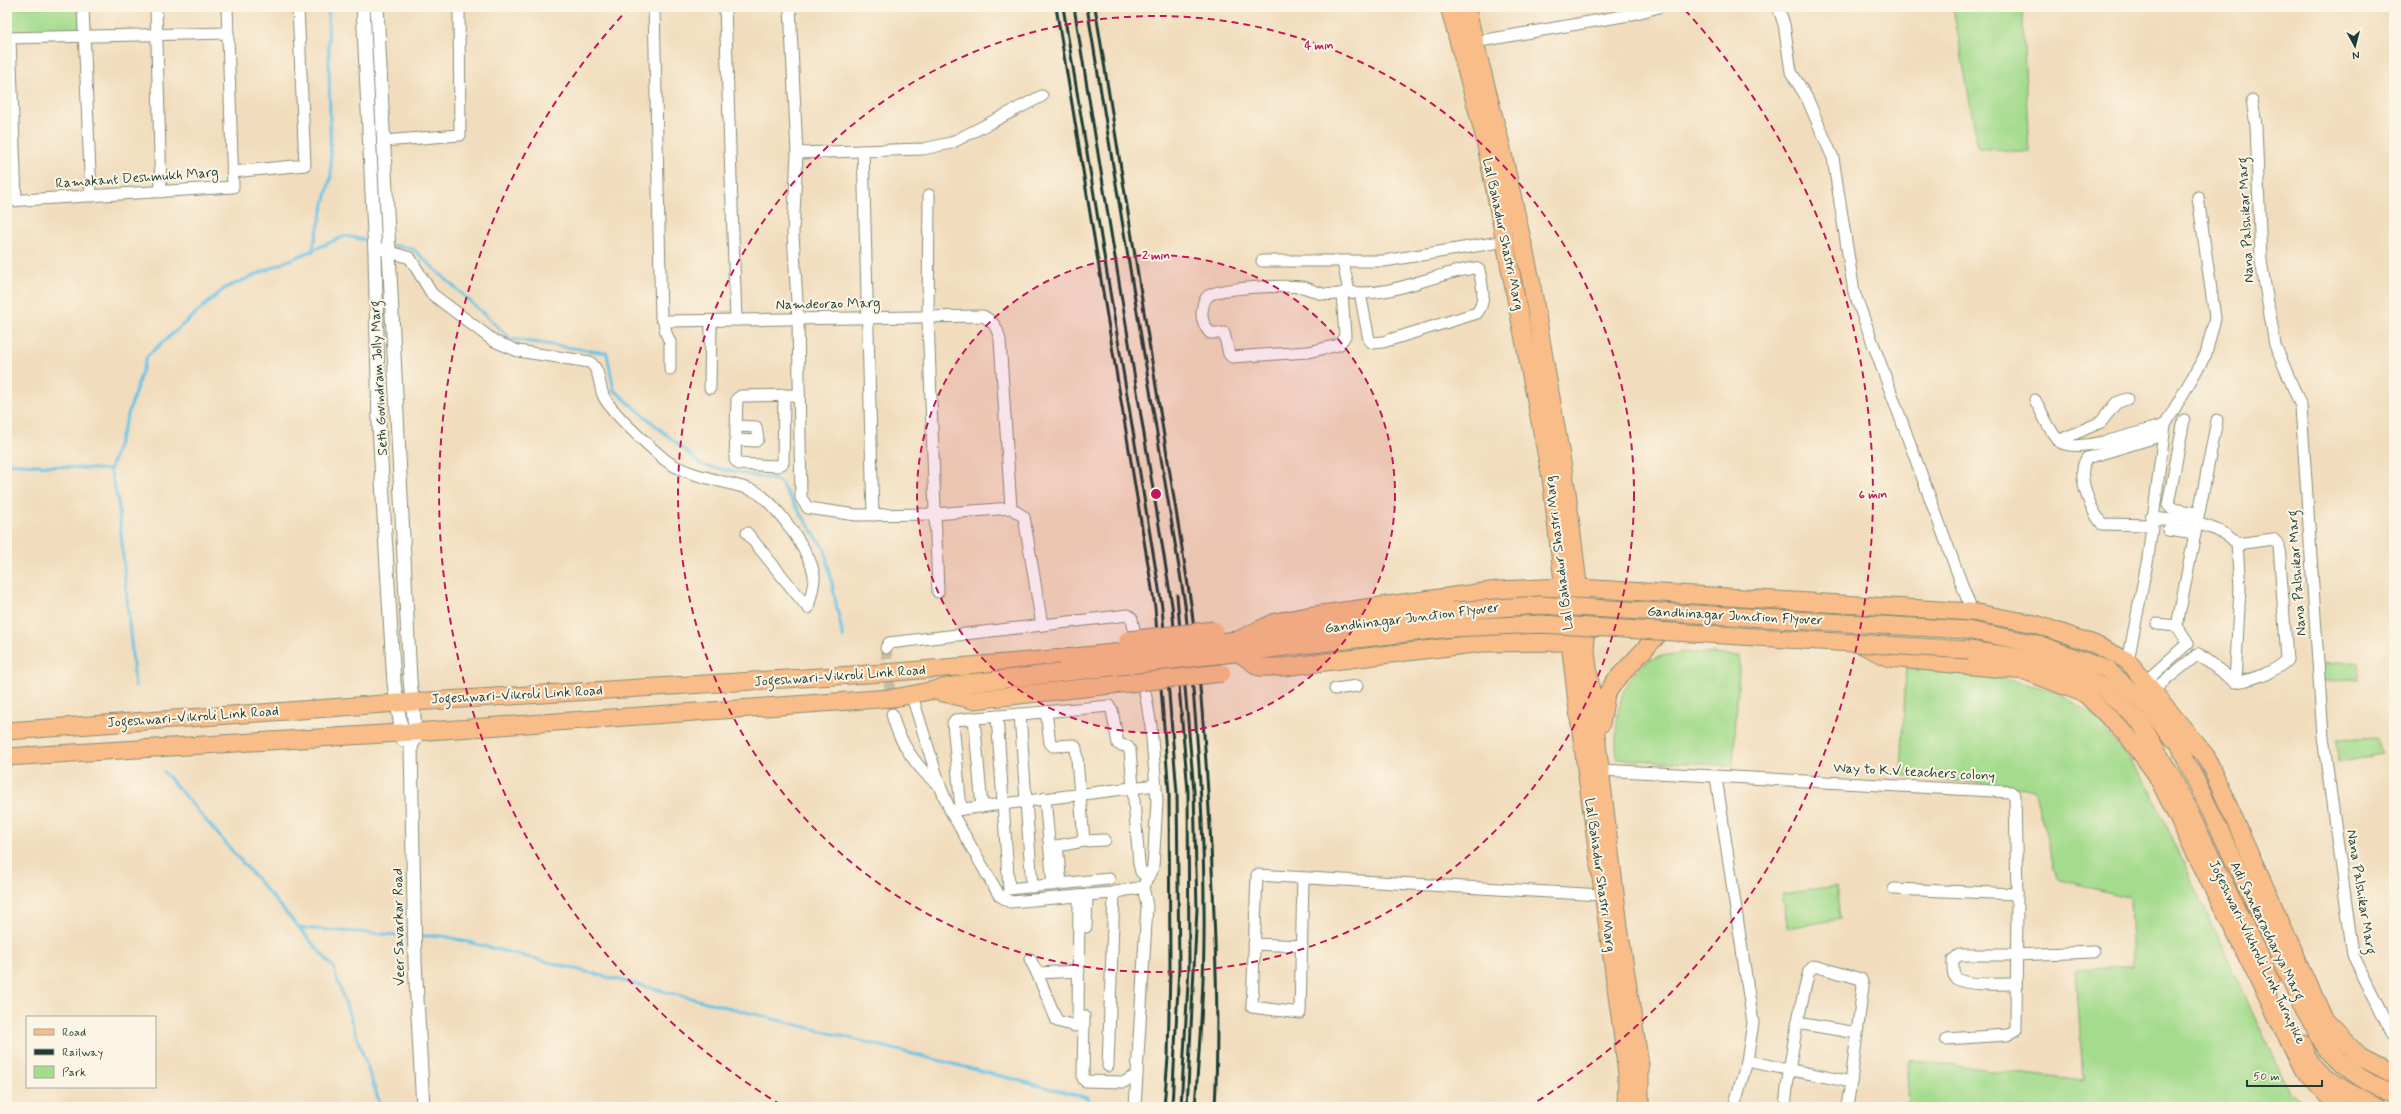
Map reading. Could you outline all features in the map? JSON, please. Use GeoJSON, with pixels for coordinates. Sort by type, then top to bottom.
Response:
{"type":"FeatureCollection","features":[{"type":"Feature","properties":{"kind":"main road","name":"Lal Bahadur Shastri Marg"},"geometry":{"type":"LineString","coordinates":[[1449,7],[1467,44],[1501,145],[1531,280],[1558,477],[1571,587],[1570,642],[1602,895],[1621,1024],[1626,1074],[1626,1107]]}},
{"type":"Feature","properties":{"kind":"main road","name":"Lal Bahadur Shastri Marg"},"geometry":{"type":"LineString","coordinates":[[1466,7],[1467,44],[1484,135],[1558,477]]}},
{"type":"Feature","properties":{"kind":"main road","name":"Lal Bahadur Shastri Marg"},"geometry":{"type":"LineString","coordinates":[[1571,587],[1585,634],[1620,936],[1640,1065],[1640,1107]]}},
{"type":"Feature","properties":{"kind":"main road"},"geometry":{"type":"LineString","coordinates":[[929,690],[973,700],[1222,673],[1239,647],[1275,622],[1307,616],[1498,590],[1571,587],[1972,612],[2036,624],[2094,644],[2128,661],[2206,756],[2325,1021],[2360,1057],[2394,1073]]}},
{"type":"Feature","properties":{"kind":"main road","name":"Gandhinagar Junction Flyover"},"geometry":{"type":"LineString","coordinates":[[1239,647],[1453,611],[1540,605],[1967,630],[2038,644],[2108,670],[2151,709],[2186,760]]}},
{"type":"Feature","properties":{"kind":"main road"},"geometry":{"type":"LineString","coordinates":[[1216,643],[1239,647],[1259,667],[1284,667],[1482,643],[1570,642],[1605,621],[1669,623],[1846,637],[1889,658],[2025,671],[2085,694],[2127,735],[2156,774],[2304,1071],[2331,1101],[2343,1107]]}},
{"type":"Feature","properties":{"kind":"main road"},"geometry":{"type":"LineString","coordinates":[[1598,739],[1606,695],[1615,681],[1669,623]]}},
{"type":"Feature","properties":{"kind":"main road","name":"Gandhinagar Junction Flyover"},"geometry":{"type":"LineString","coordinates":[[1239,647],[1451,628],[1540,624],[1969,650],[2043,661],[2101,686],[2140,722],[2167,767]]}},
{"type":"Feature","properties":{"kind":"main road"},"geometry":{"type":"LineString","coordinates":[[1216,643],[1239,647]]}},
{"type":"Feature","properties":{"kind":"main road","name":"Jogeshwari-Vikroli Link Road"},"geometry":{"type":"LineString","coordinates":[[7,731],[404,702],[884,674],[1027,662],[1064,652],[1216,643]]}},
{"type":"Feature","properties":{"kind":"main road","name":"Jogeshwari-Vikroli Link Road"},"geometry":{"type":"LineString","coordinates":[[7,757],[409,737],[912,696],[929,690],[1216,643]]}},
{"type":"Feature","properties":{"kind":"main road"},"geometry":{"type":"LineString","coordinates":[[2153,692],[2186,760]]}},
{"type":"Feature","properties":{"kind":"main road"},"geometry":{"type":"LineString","coordinates":[[2136,747],[2167,767]]}},
{"type":"Feature","properties":{"kind":"main road","name":"Adi Sankaracharya Marg"},"geometry":{"type":"LineString","coordinates":[[2186,760],[2318,1036],[2341,1064],[2375,1087],[2394,1092]]}},
{"type":"Feature","properties":{"kind":"main road","name":"Jogeshwari-Vikhroli Link Turnpike"},"geometry":{"type":"LineString","coordinates":[[2167,767],[2310,1059],[2343,1091],[2379,1107]]}},
{"type":"Feature","properties":{"kind":"street"},"geometry":{"type":"LineString","coordinates":[[83,7],[91,196]]}},
{"type":"Feature","properties":{"kind":"street"},"geometry":{"type":"LineString","coordinates":[[156,7],[158,34],[161,192]]}},
{"type":"Feature","properties":{"kind":"street","name":"Ramakant Deshmukh Marg"},"geometry":{"type":"LineString","coordinates":[[12,201],[233,187],[227,7]]}},
{"type":"Feature","properties":{"kind":"street"},"geometry":{"type":"LineString","coordinates":[[232,172],[305,165],[298,7]]}},
{"type":"Feature","properties":{"kind":"street"},"geometry":{"type":"LineString","coordinates":[[363,7],[375,248],[379,425],[391,645],[404,702]]}},
{"type":"Feature","properties":{"kind":"street","name":"Seth Govindram Jolly Marg"},"geometry":{"type":"LineString","coordinates":[[377,7],[388,224],[404,702],[409,737]]}},
{"type":"Feature","properties":{"kind":"street"},"geometry":{"type":"LineString","coordinates":[[383,141],[460,135],[459,7]]}},
{"type":"Feature","properties":{"kind":"street"},"geometry":{"type":"LineString","coordinates":[[654,7],[660,313],[670,342],[670,369]]}},
{"type":"Feature","properties":{"kind":"street"},"geometry":{"type":"LineString","coordinates":[[725,7],[736,320]]}},
{"type":"Feature","properties":{"kind":"street"},"geometry":{"type":"LineString","coordinates":[[790,7],[797,153],[793,233],[798,320],[798,395],[801,498],[808,508],[856,515],[935,514],[1011,508],[1024,518],[1042,625]]}},
{"type":"Feature","properties":{"kind":"street"},"geometry":{"type":"LineString","coordinates":[[1467,44],[1630,16],[1659,7]]}},
{"type":"Feature","properties":{"kind":"street"},"geometry":{"type":"LineString","coordinates":[[1778,7],[1784,24],[1791,72],[1807,98],[1834,158],[1854,292],[1967,593],[1972,612]]}},
{"type":"Feature","properties":{"kind":"street"},"geometry":{"type":"LineString","coordinates":[[12,201],[9,38],[228,33]]}},
{"type":"Feature","properties":{"kind":"street"},"geometry":{"type":"LineString","coordinates":[[797,153],[924,150],[951,143],[1042,96]]}},
{"type":"Feature","properties":{"kind":"street","name":"Nana Palshikar Marg"},"geometry":{"type":"LineString","coordinates":[[2252,101],[2256,125],[2262,269],[2274,345],[2301,406],[2323,737],[2353,955],[2394,1038]]}},
{"type":"Feature","properties":{"kind":"street"},"geometry":{"type":"LineString","coordinates":[[862,151],[873,515]]}},
{"type":"Feature","properties":{"kind":"street"},"geometry":{"type":"LineString","coordinates":[[929,195],[928,318],[938,592]]}},
{"type":"Feature","properties":{"kind":"street"},"geometry":{"type":"LineString","coordinates":[[2128,661],[2148,558],[2151,522],[2164,430],[2206,354],[2215,318],[2198,197]]}},
{"type":"Feature","properties":{"kind":"street"},"geometry":{"type":"LineString","coordinates":[[373,224],[388,224]]}},
{"type":"Feature","properties":{"kind":"street"},"geometry":{"type":"LineString","coordinates":[[1262,261],[1384,261],[1506,240]]}},
{"type":"Feature","properties":{"kind":"street"},"geometry":{"type":"LineString","coordinates":[[375,248],[388,248],[410,258],[432,294],[494,342],[518,351],[590,362],[597,369],[603,396],[665,460],[696,474],[754,490],[773,505],[800,542],[814,575],[808,608],[747,533]]}},
{"type":"Feature","properties":{"kind":"street"},"geometry":{"type":"LineString","coordinates":[[1343,262],[1350,293],[1369,340],[1373,343],[1383,342],[1477,313],[1481,308],[1483,296],[1480,270],[1475,268],[1384,291],[1350,293],[1320,293],[1303,287],[1267,286],[1216,293],[1208,296],[1205,300],[1202,309],[1204,327],[1210,333],[1224,333],[1229,354],[1232,357],[1323,350],[1339,345],[1345,336],[1350,293]]}},
{"type":"Feature","properties":{"kind":"street","name":"Namdeorao Marg"},"geometry":{"type":"LineString","coordinates":[[664,321],[982,316],[992,321],[998,329],[1011,508]]}},
{"type":"Feature","properties":{"kind":"street"},"geometry":{"type":"LineString","coordinates":[[710,388],[711,321]]}},
{"type":"Feature","properties":{"kind":"street"},"geometry":{"type":"LineString","coordinates":[[784,395],[782,463],[778,466],[739,464],[735,460],[737,399],[741,396],[784,395],[798,395]]}},
{"type":"Feature","properties":{"kind":"street"},"geometry":{"type":"LineString","coordinates":[[2058,441],[2101,422],[2116,403],[2127,399]]}},
{"type":"Feature","properties":{"kind":"street"},"geometry":{"type":"LineString","coordinates":[[2035,400],[2058,441],[2069,446],[2088,446],[2164,430]]}},
{"type":"Feature","properties":{"kind":"street"},"geometry":{"type":"LineString","coordinates":[[2184,420],[2168,505],[2172,509],[2198,513]]}},
{"type":"Feature","properties":{"kind":"street"},"geometry":{"type":"LineString","coordinates":[[2217,420],[2177,626],[2188,643],[2198,654],[2235,682],[2246,680],[2281,666],[2287,660],[2279,546],[2273,539],[2238,544]]}},
{"type":"Feature","properties":{"kind":"street"},"geometry":{"type":"LineString","coordinates":[[736,426],[756,427],[758,434],[756,441],[736,440]]}},
{"type":"Feature","properties":{"kind":"street"},"geometry":{"type":"LineString","coordinates":[[2164,430],[2087,458],[2084,462],[2085,492],[2094,514],[2102,524],[2151,522],[2230,536],[2238,544],[2240,588],[2235,682]]}},
{"type":"Feature","properties":{"kind":"street"},"geometry":{"type":"LineString","coordinates":[[2168,530],[2196,529]]}},
{"type":"Feature","properties":{"kind":"street"},"geometry":{"type":"LineString","coordinates":[[886,648],[889,643],[1128,615],[1132,619],[1151,726],[1156,785],[1154,866],[1146,883],[1114,893],[1010,902],[999,895],[955,810],[940,786],[921,768],[896,729],[892,714]]}},
{"type":"Feature","properties":{"kind":"street"},"geometry":{"type":"LineString","coordinates":[[2157,624],[2177,626]]}},
{"type":"Feature","properties":{"kind":"street"},"geometry":{"type":"LineString","coordinates":[[2153,692],[2188,643]]}},
{"type":"Feature","properties":{"kind":"street"},"geometry":{"type":"LineString","coordinates":[[2153,692],[2198,654]]}},
{"type":"Feature","properties":{"kind":"street"},"geometry":{"type":"LineString","coordinates":[[1335,689],[1357,686]]}},
{"type":"Feature","properties":{"kind":"street"},"geometry":{"type":"LineString","coordinates":[[912,696],[940,786]]}},
{"type":"Feature","properties":{"kind":"street"},"geometry":{"type":"LineString","coordinates":[[955,810],[953,723],[955,720],[1109,706],[1112,710],[1118,744],[1128,747],[1130,750],[1139,864],[1146,883],[1147,906],[1135,1107]]}},
{"type":"Feature","properties":{"kind":"street"},"geometry":{"type":"LineString","coordinates":[[1046,712],[1050,743],[1053,746],[1074,745],[1076,748],[1084,841]]}},
{"type":"Feature","properties":{"kind":"street"},"geometry":{"type":"LineString","coordinates":[[1020,714],[1032,887]]}},
{"type":"Feature","properties":{"kind":"street"},"geometry":{"type":"LineString","coordinates":[[997,716],[1009,889],[1109,879]]}},
{"type":"Feature","properties":{"kind":"street"},"geometry":{"type":"LineString","coordinates":[[974,718],[982,807]]}},
{"type":"Feature","properties":{"kind":"street","name":"Veer Savarkar Road"},"geometry":{"type":"LineString","coordinates":[[409,737],[415,962],[423,1107]]}},
{"type":"Feature","properties":{"kind":"street","name":"Way to K.V teachers colony"},"geometry":{"type":"LineString","coordinates":[[1601,770],[2011,792],[2015,796],[2017,894],[2015,955],[2016,1030],[2007,1035],[1946,1038]]}},
{"type":"Feature","properties":{"kind":"street"},"geometry":{"type":"LineString","coordinates":[[1716,777],[1753,1023],[1747,1061],[1734,1107]]}},
{"type":"Feature","properties":{"kind":"street"},"geometry":{"type":"LineString","coordinates":[[955,810],[1156,785]]}},
{"type":"Feature","properties":{"kind":"street"},"geometry":{"type":"LineString","coordinates":[[1045,798],[1053,846],[1057,884]]}},
{"type":"Feature","properties":{"kind":"street"},"geometry":{"type":"LineString","coordinates":[[1053,846],[1084,841],[1105,840]]}},
{"type":"Feature","properties":{"kind":"street"},"geometry":{"type":"LineString","coordinates":[[1303,878],[1300,1013],[1252,1008],[1257,875],[1602,895]]}},
{"type":"Feature","properties":{"kind":"street"},"geometry":{"type":"LineString","coordinates":[[1894,889],[2017,894]]}},
{"type":"Feature","properties":{"kind":"street"},"geometry":{"type":"LineString","coordinates":[[1108,1066],[1114,893]]}},
{"type":"Feature","properties":{"kind":"street"},"geometry":{"type":"LineString","coordinates":[[1030,958],[1057,1021],[1075,1026],[1078,1024],[1083,896]]}},
{"type":"Feature","properties":{"kind":"street"},"geometry":{"type":"LineString","coordinates":[[1083,896],[1082,1078],[1085,1081],[1124,1082],[1137,1075]]}},
{"type":"Feature","properties":{"kind":"street"},"geometry":{"type":"LineString","coordinates":[[1254,944],[1302,946]]}},
{"type":"Feature","properties":{"kind":"street"},"geometry":{"type":"LineString","coordinates":[[2016,984],[1965,982],[1957,980],[1953,967],[1954,960],[1959,955],[2015,955],[2094,952]]}},
{"type":"Feature","properties":{"kind":"street"},"geometry":{"type":"LineString","coordinates":[[1786,1107],[1788,1070],[1797,1022],[1809,971],[1814,966],[1861,979],[1863,986],[1847,1107]]}},
{"type":"Feature","properties":{"kind":"street"},"geometry":{"type":"LineString","coordinates":[[1037,973],[1079,971]]}},
{"type":"Feature","properties":{"kind":"street"},"geometry":{"type":"LineString","coordinates":[[1797,1022],[1856,1033]]}},
{"type":"Feature","properties":{"kind":"street"},"geometry":{"type":"LineString","coordinates":[[1747,1061],[1851,1082]]}},
{"type":"Feature","properties":{"kind":"green space"},"geometry":{"type":"Polygon","coordinates":[[[7,7],[83,7],[85,36],[7,38],[7,7]]]}},
{"type":"Feature","properties":{"kind":"green space"},"geometry":{"type":"Polygon","coordinates":[[[1953,7],[2022,7],[2029,152],[1978,148],[1953,7]]]}},
{"type":"Feature","properties":{"kind":"green space"},"geometry":{"type":"Polygon","coordinates":[[[1684,652],[1740,656],[1733,766],[1617,759],[1616,733],[1619,705],[1629,680],[1637,669],[1648,661],[1660,656],[1684,652]]]}},
{"type":"Feature","properties":{"kind":"green space"},"geometry":{"type":"Polygon","coordinates":[[[2359,662],[2360,680],[2324,681],[2323,664],[2359,662]]]}},
{"type":"Feature","properties":{"kind":"green space"},"geometry":{"type":"Polygon","coordinates":[[[1906,666],[1997,677],[2055,691],[2095,717],[2147,783],[2289,1091],[2310,1107],[1909,1107],[1907,1072],[1909,1060],[2083,1081],[2076,969],[2133,967],[2130,898],[2057,879],[2034,789],[1901,775],[1906,666]]]}},
{"type":"Feature","properties":{"kind":"green space"},"geometry":{"type":"Polygon","coordinates":[[[2376,738],[2381,754],[2337,763],[2337,740],[2376,738]]]}},
{"type":"Feature","properties":{"kind":"green space"},"geometry":{"type":"Polygon","coordinates":[[[1836,886],[1840,919],[1788,928],[1782,894],[1836,886]]]}},
{"type":"Feature","properties":{"kind":"waterway"},"geometry":{"type":"LineString","coordinates":[[312,252],[331,176],[328,7]]}},
{"type":"Feature","properties":{"kind":"waterway"},"geometry":{"type":"LineString","coordinates":[[110,470],[147,356],[225,288],[345,236],[371,241]]}},
{"type":"Feature","properties":{"kind":"waterway"},"geometry":{"type":"LineString","coordinates":[[392,245],[413,249],[511,339],[607,353],[614,390],[702,465],[779,481],[825,550],[843,637]]}},
{"type":"Feature","properties":{"kind":"waterway"},"geometry":{"type":"LineString","coordinates":[[7,463],[110,470],[118,501],[135,686]]}},
{"type":"Feature","properties":{"kind":"waterway"},"geometry":{"type":"LineString","coordinates":[[164,772],[333,967],[381,1107]]}},
{"type":"Feature","properties":{"kind":"waterway"},"geometry":{"type":"LineString","coordinates":[[301,928],[411,936]]}},
{"type":"Feature","properties":{"kind":"waterway"},"geometry":{"type":"LineString","coordinates":[[417,936],[444,936],[1088,1098],[1090,1107]]}},
{"type":"Feature","properties":{"kind":"tunnel"},"geometry":{"type":"LineString","coordinates":[[886,648],[892,714]]}},
{"type":"Feature","properties":{"kind":"railway"},"geometry":{"type":"LineString","coordinates":[[1056,7],[1155,607],[1169,794],[1170,968],[1168,1058],[1164,1107]]}},
{"type":"Feature","properties":{"kind":"railway"},"geometry":{"type":"LineString","coordinates":[[1063,7],[1162,607],[1177,793],[1179,967],[1172,1107]]}},
{"type":"Feature","properties":{"kind":"railway"},"geometry":{"type":"LineString","coordinates":[[1074,7],[1172,605],[1188,791],[1189,966],[1181,1107]]}},
{"type":"Feature","properties":{"kind":"railway"},"geometry":{"type":"LineString","coordinates":[[1087,7],[1185,604],[1198,756],[1204,870],[1203,983],[1195,1107]]}},
{"type":"Feature","properties":{"kind":"railway"},"geometry":{"type":"LineString","coordinates":[[1095,7],[1191,604],[1199,675],[1210,818],[1213,890],[1217,1025],[1215,1107]]}},
{"type":"Feature","properties":{"kind":"railway"},"geometry":{"type":"LineString","coordinates":[[1177,595],[1194,791],[1197,909],[1187,1107]]}}]}
